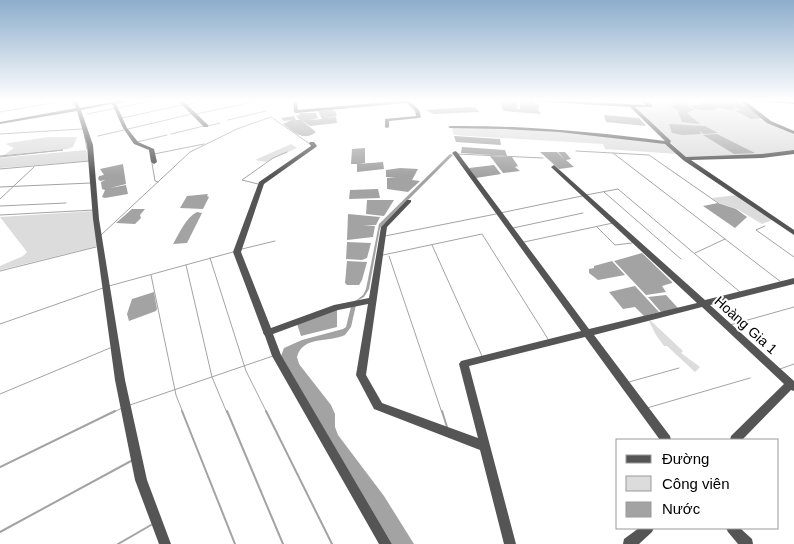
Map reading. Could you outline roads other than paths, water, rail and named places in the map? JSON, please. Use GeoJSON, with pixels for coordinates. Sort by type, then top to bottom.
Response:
{"type":"FeatureCollection","features":[{"type":"Feature","properties":{"kind":"street"},"geometry":{"type":"LineString","coordinates":[[84,125],[90,145],[96,219],[120,380],[141,480],[165,544]]}},
{"type":"Feature","properties":{"kind":"street"},"geometry":{"type":"LineString","coordinates":[[124,125],[136,143],[150,148],[154,162]]}},
{"type":"Feature","properties":{"kind":"street"},"geometry":{"type":"LineString","coordinates":[[651,125],[685,159],[794,233]]}},
{"type":"Feature","properties":{"kind":"street"},"geometry":{"type":"LineString","coordinates":[[777,125],[794,133]]}},
{"type":"Feature","properties":{"kind":"street"},"geometry":{"type":"LineString","coordinates":[[450,127],[490,126],[558,130],[667,143]]}},
{"type":"Feature","properties":{"kind":"street"},"geometry":{"type":"LineString","coordinates":[[312,143],[314,146],[262,183],[237,252],[277,356],[386,544]]}},
{"type":"Feature","properties":{"kind":"street"},"geometry":{"type":"LineString","coordinates":[[685,159],[757,156],[794,152]]}},
{"type":"Feature","properties":{"kind":"street"},"geometry":{"type":"LineString","coordinates":[[455,153],[665,439]]}},
{"type":"Feature","properties":{"kind":"street","name":"Hoàng Gia 1"},"geometry":{"type":"LineString","coordinates":[[554,167],[792,386]]}},
{"type":"Feature","properties":{"kind":"street"},"geometry":{"type":"LineString","coordinates":[[409,201],[384,227],[361,369],[363,381],[374,402],[383,408],[485,446]]}},
{"type":"Feature","properties":{"kind":"street"},"geometry":{"type":"LineString","coordinates":[[510,544],[464,364],[794,281]]}},
{"type":"Feature","properties":{"kind":"street"},"geometry":{"type":"LineString","coordinates":[[267,333],[337,307],[371,302]]}},
{"type":"Feature","properties":{"kind":"street"},"geometry":{"type":"LineString","coordinates":[[736,439],[792,386]]}},
{"type":"Feature","properties":{"kind":"street"},"geometry":{"type":"LineString","coordinates":[[629,544],[647,529]]}},
{"type":"Feature","properties":{"kind":"street"},"geometry":{"type":"LineString","coordinates":[[733,529],[747,544]]}},
{"type":"Feature","properties":{"kind":"water"},"geometry":{"type":"Polygon","coordinates":[[[285,125],[308,125],[316,132],[303,136],[285,125]]]}},
{"type":"Feature","properties":{"kind":"water"},"geometry":{"type":"Polygon","coordinates":[[[669,125],[705,126],[718,133],[704,134],[699,131],[701,134],[682,135],[672,133],[669,125]]]}},
{"type":"Feature","properties":{"kind":"water"},"geometry":{"type":"Polygon","coordinates":[[[717,134],[755,153],[734,154],[703,135],[717,134]]]}},
{"type":"Feature","properties":{"kind":"water"},"geometry":{"type":"Polygon","coordinates":[[[454,136],[500,139],[501,145],[456,142],[454,136]]]}},
{"type":"Feature","properties":{"kind":"water"},"geometry":{"type":"Polygon","coordinates":[[[462,147],[505,150],[507,156],[461,153],[462,147]]]}},
{"type":"Feature","properties":{"kind":"water"},"geometry":{"type":"Polygon","coordinates":[[[365,148],[365,163],[358,164],[383,162],[384,169],[357,172],[357,164],[351,164],[352,149],[365,148]]]}},
{"type":"Feature","properties":{"kind":"water"},"geometry":{"type":"Polygon","coordinates":[[[540,152],[557,152],[565,160],[558,152],[565,152],[571,159],[566,160],[574,167],[559,169],[540,152]]]}},
{"type":"Feature","properties":{"kind":"water"},"geometry":{"type":"Polygon","coordinates":[[[450,154],[453,155],[380,228],[369,289],[364,297],[353,303],[363,295],[366,289],[379,224],[450,154]]]}},
{"type":"Feature","properties":{"kind":"water"},"geometry":{"type":"Polygon","coordinates":[[[490,156],[512,157],[518,166],[515,167],[520,171],[503,173],[490,156]]]}},
{"type":"Feature","properties":{"kind":"water"},"geometry":{"type":"Polygon","coordinates":[[[123,164],[126,184],[110,188],[126,185],[128,194],[102,197],[105,190],[102,189],[101,182],[105,180],[100,181],[98,179],[99,176],[104,175],[100,169],[123,164]]]}},
{"type":"Feature","properties":{"kind":"water"},"geometry":{"type":"Polygon","coordinates":[[[494,165],[501,174],[476,178],[469,168],[494,165]]]}},
{"type":"Feature","properties":{"kind":"water"},"geometry":{"type":"Polygon","coordinates":[[[400,168],[418,169],[412,180],[420,181],[408,192],[387,189],[387,178],[396,178],[386,177],[386,170],[400,168]]]}},
{"type":"Feature","properties":{"kind":"water"},"geometry":{"type":"Polygon","coordinates":[[[378,189],[380,198],[349,199],[350,190],[378,189]]]}},
{"type":"Feature","properties":{"kind":"water"},"geometry":{"type":"Polygon","coordinates":[[[208,194],[207,196],[209,197],[203,209],[180,208],[187,196],[208,194]]]}},
{"type":"Feature","properties":{"kind":"water"},"geometry":{"type":"Polygon","coordinates":[[[367,200],[394,200],[384,216],[366,214],[367,200]]]}},
{"type":"Feature","properties":{"kind":"water"},"geometry":{"type":"Polygon","coordinates":[[[718,203],[736,209],[747,217],[735,228],[703,206],[718,203]]]}},
{"type":"Feature","properties":{"kind":"water"},"geometry":{"type":"Polygon","coordinates":[[[132,209],[145,209],[140,215],[141,218],[135,224],[116,223],[132,209]]]}},
{"type":"Feature","properties":{"kind":"water"},"geometry":{"type":"Polygon","coordinates":[[[197,212],[202,213],[187,243],[173,244],[186,222],[197,212]]]}},
{"type":"Feature","properties":{"kind":"water"},"geometry":{"type":"Polygon","coordinates":[[[348,214],[380,217],[376,225],[363,225],[375,226],[373,237],[347,240],[348,214]]]}},
{"type":"Feature","properties":{"kind":"water"},"geometry":{"type":"Polygon","coordinates":[[[347,242],[371,243],[367,258],[362,260],[346,259],[347,242]]]}},
{"type":"Feature","properties":{"kind":"water"},"geometry":{"type":"Polygon","coordinates":[[[642,253],[672,282],[662,286],[666,292],[646,295],[614,261],[642,253]]]}},
{"type":"Feature","properties":{"kind":"water"},"geometry":{"type":"Polygon","coordinates":[[[347,261],[367,262],[359,285],[347,285],[345,283],[347,261]]]}},
{"type":"Feature","properties":{"kind":"water"},"geometry":{"type":"Polygon","coordinates":[[[612,261],[625,275],[598,280],[589,273],[589,269],[594,268],[594,266],[612,261]]]}},
{"type":"Feature","properties":{"kind":"water"},"geometry":{"type":"Polygon","coordinates":[[[635,286],[659,312],[644,316],[635,307],[623,309],[609,292],[635,286]]]}},
{"type":"Feature","properties":{"kind":"water"},"geometry":{"type":"Polygon","coordinates":[[[154,292],[156,311],[129,321],[127,314],[132,299],[154,292]]]}},
{"type":"Feature","properties":{"kind":"water"},"geometry":{"type":"Polygon","coordinates":[[[666,295],[678,308],[661,312],[648,297],[666,295]]]}},
{"type":"Feature","properties":{"kind":"water"},"geometry":{"type":"Polygon","coordinates":[[[356,305],[351,327],[345,335],[311,342],[300,350],[297,357],[299,364],[331,405],[335,414],[335,427],[338,435],[384,496],[414,544],[392,544],[281,356],[284,348],[302,340],[346,327],[351,307],[356,305]]]}},
{"type":"Feature","properties":{"kind":"water"},"geometry":{"type":"Polygon","coordinates":[[[337,310],[337,327],[301,336],[297,324],[337,310]]]}},
{"type":"Feature","properties":{"kind":"waterway"},"geometry":{"type":"LineString","coordinates":[[128,129],[143,125]]}},
{"type":"Feature","properties":{"kind":"waterway"},"geometry":{"type":"LineString","coordinates":[[158,182],[190,152],[247,125]]}},
{"type":"Feature","properties":{"kind":"waterway"},"geometry":{"type":"LineString","coordinates":[[283,125],[310,144]]}},
{"type":"Feature","properties":{"kind":"waterway"},"geometry":{"type":"LineString","coordinates":[[171,134],[204,126]]}},
{"type":"Feature","properties":{"kind":"waterway"},"geometry":{"type":"LineString","coordinates":[[0,134],[82,129]]}},
{"type":"Feature","properties":{"kind":"waterway"},"geometry":{"type":"LineString","coordinates":[[98,136],[124,130]]}},
{"type":"Feature","properties":{"kind":"waterway"},"geometry":{"type":"LineString","coordinates":[[84,133],[87,149]]}},
{"type":"Feature","properties":{"kind":"waterway"},"geometry":{"type":"LineString","coordinates":[[137,142],[167,135]]}},
{"type":"Feature","properties":{"kind":"waterway"},"geometry":{"type":"LineString","coordinates":[[154,154],[204,144]]}},
{"type":"Feature","properties":{"kind":"waterway"},"geometry":{"type":"LineString","coordinates":[[0,156],[63,150],[0,157]]}},
{"type":"Feature","properties":{"kind":"waterway"},"geometry":{"type":"LineString","coordinates":[[576,151],[613,153]]}},
{"type":"Feature","properties":{"kind":"waterway"},"geometry":{"type":"LineString","coordinates":[[258,184],[242,180],[273,158],[287,152]]}},
{"type":"Feature","properties":{"kind":"waterway"},"geometry":{"type":"LineString","coordinates":[[613,153],[649,155],[718,203]]}},
{"type":"Feature","properties":{"kind":"waterway"},"geometry":{"type":"LineString","coordinates":[[613,153],[725,239]]}},
{"type":"Feature","properties":{"kind":"waterway"},"geometry":{"type":"LineString","coordinates":[[457,154],[543,158]]}},
{"type":"Feature","properties":{"kind":"waterway"},"geometry":{"type":"LineString","coordinates":[[0,169],[90,161]]}},
{"type":"Feature","properties":{"kind":"waterway"},"geometry":{"type":"LineString","coordinates":[[152,163],[155,181],[158,182]]}},
{"type":"Feature","properties":{"kind":"waterway"},"geometry":{"type":"LineString","coordinates":[[13,186],[34,167]]}},
{"type":"Feature","properties":{"kind":"waterway"},"geometry":{"type":"LineString","coordinates":[[101,235],[158,182]]}},
{"type":"Feature","properties":{"kind":"waterway"},"geometry":{"type":"LineString","coordinates":[[13,186],[91,183]]}},
{"type":"Feature","properties":{"kind":"waterway"},"geometry":{"type":"LineString","coordinates":[[0,187],[13,186]]}},
{"type":"Feature","properties":{"kind":"waterway"},"geometry":{"type":"LineString","coordinates":[[0,199],[13,186]]}},
{"type":"Feature","properties":{"kind":"waterway"},"geometry":{"type":"LineString","coordinates":[[586,195],[618,189],[740,292]]}},
{"type":"Feature","properties":{"kind":"waterway"},"geometry":{"type":"LineString","coordinates":[[604,192],[681,259]]}},
{"type":"Feature","properties":{"kind":"waterway"},"geometry":{"type":"LineString","coordinates":[[500,213],[582,196]]}},
{"type":"Feature","properties":{"kind":"waterway"},"geometry":{"type":"LineString","coordinates":[[0,206],[66,203]]}},
{"type":"Feature","properties":{"kind":"waterway"},"geometry":{"type":"LineString","coordinates":[[0,215],[94,210]]}},
{"type":"Feature","properties":{"kind":"waterway"},"geometry":{"type":"LineString","coordinates":[[513,228],[583,213]]}},
{"type":"Feature","properties":{"kind":"waterway"},"geometry":{"type":"LineString","coordinates":[[385,236],[496,214]]}},
{"type":"Feature","properties":{"kind":"waterway"},"geometry":{"type":"LineString","coordinates":[[524,242],[613,223]]}},
{"type":"Feature","properties":{"kind":"waterway"},"geometry":{"type":"LineString","coordinates":[[765,226],[756,230],[794,257]]}},
{"type":"Feature","properties":{"kind":"waterway"},"geometry":{"type":"LineString","coordinates":[[597,227],[615,245],[632,243]]}},
{"type":"Feature","properties":{"kind":"waterway"},"geometry":{"type":"LineString","coordinates":[[383,255],[482,234],[548,339]]}},
{"type":"Feature","properties":{"kind":"waterway"},"geometry":{"type":"LineString","coordinates":[[695,253],[725,239]]}},
{"type":"Feature","properties":{"kind":"waterway"},"geometry":{"type":"LineString","coordinates":[[725,239],[781,282]]}},
{"type":"Feature","properties":{"kind":"waterway"},"geometry":{"type":"LineString","coordinates":[[242,249],[275,241]]}},
{"type":"Feature","properties":{"kind":"waterway"},"geometry":{"type":"LineString","coordinates":[[432,245],[482,356]]}},
{"type":"Feature","properties":{"kind":"waterway"},"geometry":{"type":"LineString","coordinates":[[0,271],[96,247]]}},
{"type":"Feature","properties":{"kind":"waterway"},"geometry":{"type":"LineString","coordinates":[[210,258],[233,252]]}},
{"type":"Feature","properties":{"kind":"waterway"},"geometry":{"type":"LineString","coordinates":[[389,256],[442,413]]}},
{"type":"Feature","properties":{"kind":"waterway"},"geometry":{"type":"LineString","coordinates":[[109,286],[210,258]]}},
{"type":"Feature","properties":{"kind":"waterway"},"geometry":{"type":"LineString","coordinates":[[210,258],[244,366]]}},
{"type":"Feature","properties":{"kind":"waterway"},"geometry":{"type":"LineString","coordinates":[[186,265],[212,377]]}},
{"type":"Feature","properties":{"kind":"waterway"},"geometry":{"type":"LineString","coordinates":[[151,275],[175,390]]}},
{"type":"Feature","properties":{"kind":"waterway"},"geometry":{"type":"LineString","coordinates":[[0,324],[103,288]]}},
{"type":"Feature","properties":{"kind":"waterway"},"geometry":{"type":"LineString","coordinates":[[730,325],[794,307]]}},
{"type":"Feature","properties":{"kind":"waterway"},"geometry":{"type":"LineString","coordinates":[[0,394],[110,348]]}},
{"type":"Feature","properties":{"kind":"waterway"},"geometry":{"type":"LineString","coordinates":[[244,366],[273,356]]}},
{"type":"Feature","properties":{"kind":"waterway"},"geometry":{"type":"LineString","coordinates":[[780,369],[794,364]]}},
{"type":"Feature","properties":{"kind":"waterway"},"geometry":{"type":"LineString","coordinates":[[212,377],[244,366]]}},
{"type":"Feature","properties":{"kind":"waterway"},"geometry":{"type":"LineString","coordinates":[[244,366],[266,411]]}},
{"type":"Feature","properties":{"kind":"waterway"},"geometry":{"type":"LineString","coordinates":[[629,382],[679,368]]}},
{"type":"Feature","properties":{"kind":"waterway"},"geometry":{"type":"LineString","coordinates":[[175,390],[212,377]]}},
{"type":"Feature","properties":{"kind":"waterway"},"geometry":{"type":"LineString","coordinates":[[212,377],[227,413]]}},
{"type":"Feature","properties":{"kind":"waterway"},"geometry":{"type":"LineString","coordinates":[[647,408],[750,378]]}},
{"type":"Feature","properties":{"kind":"waterway"},"geometry":{"type":"LineString","coordinates":[[130,405],[175,390]]}},
{"type":"Feature","properties":{"kind":"waterway"},"geometry":{"type":"LineString","coordinates":[[175,390],[183,413]]}},
{"type":"Feature","properties":{"kind":"waterway"},"geometry":{"type":"LineString","coordinates":[[112,413],[122,408]]}},
{"type":"Feature","properties":{"kind":"waterway"},"geometry":{"type":"LineString","coordinates":[[0,467],[115,411]]}},
{"type":"Feature","properties":{"kind":"waterway"},"geometry":{"type":"LineString","coordinates":[[182,411],[235,544]]}},
{"type":"Feature","properties":{"kind":"waterway"},"geometry":{"type":"LineString","coordinates":[[227,411],[283,544]]}},
{"type":"Feature","properties":{"kind":"waterway"},"geometry":{"type":"LineString","coordinates":[[266,411],[332,544]]}},
{"type":"Feature","properties":{"kind":"waterway"},"geometry":{"type":"LineString","coordinates":[[442,411],[447,427]]}},
{"type":"Feature","properties":{"kind":"waterway"},"geometry":{"type":"LineString","coordinates":[[0,532],[131,461]]}},
{"type":"Feature","properties":{"kind":"waterway"},"geometry":{"type":"LineString","coordinates":[[118,544],[151,525]]}}]}
